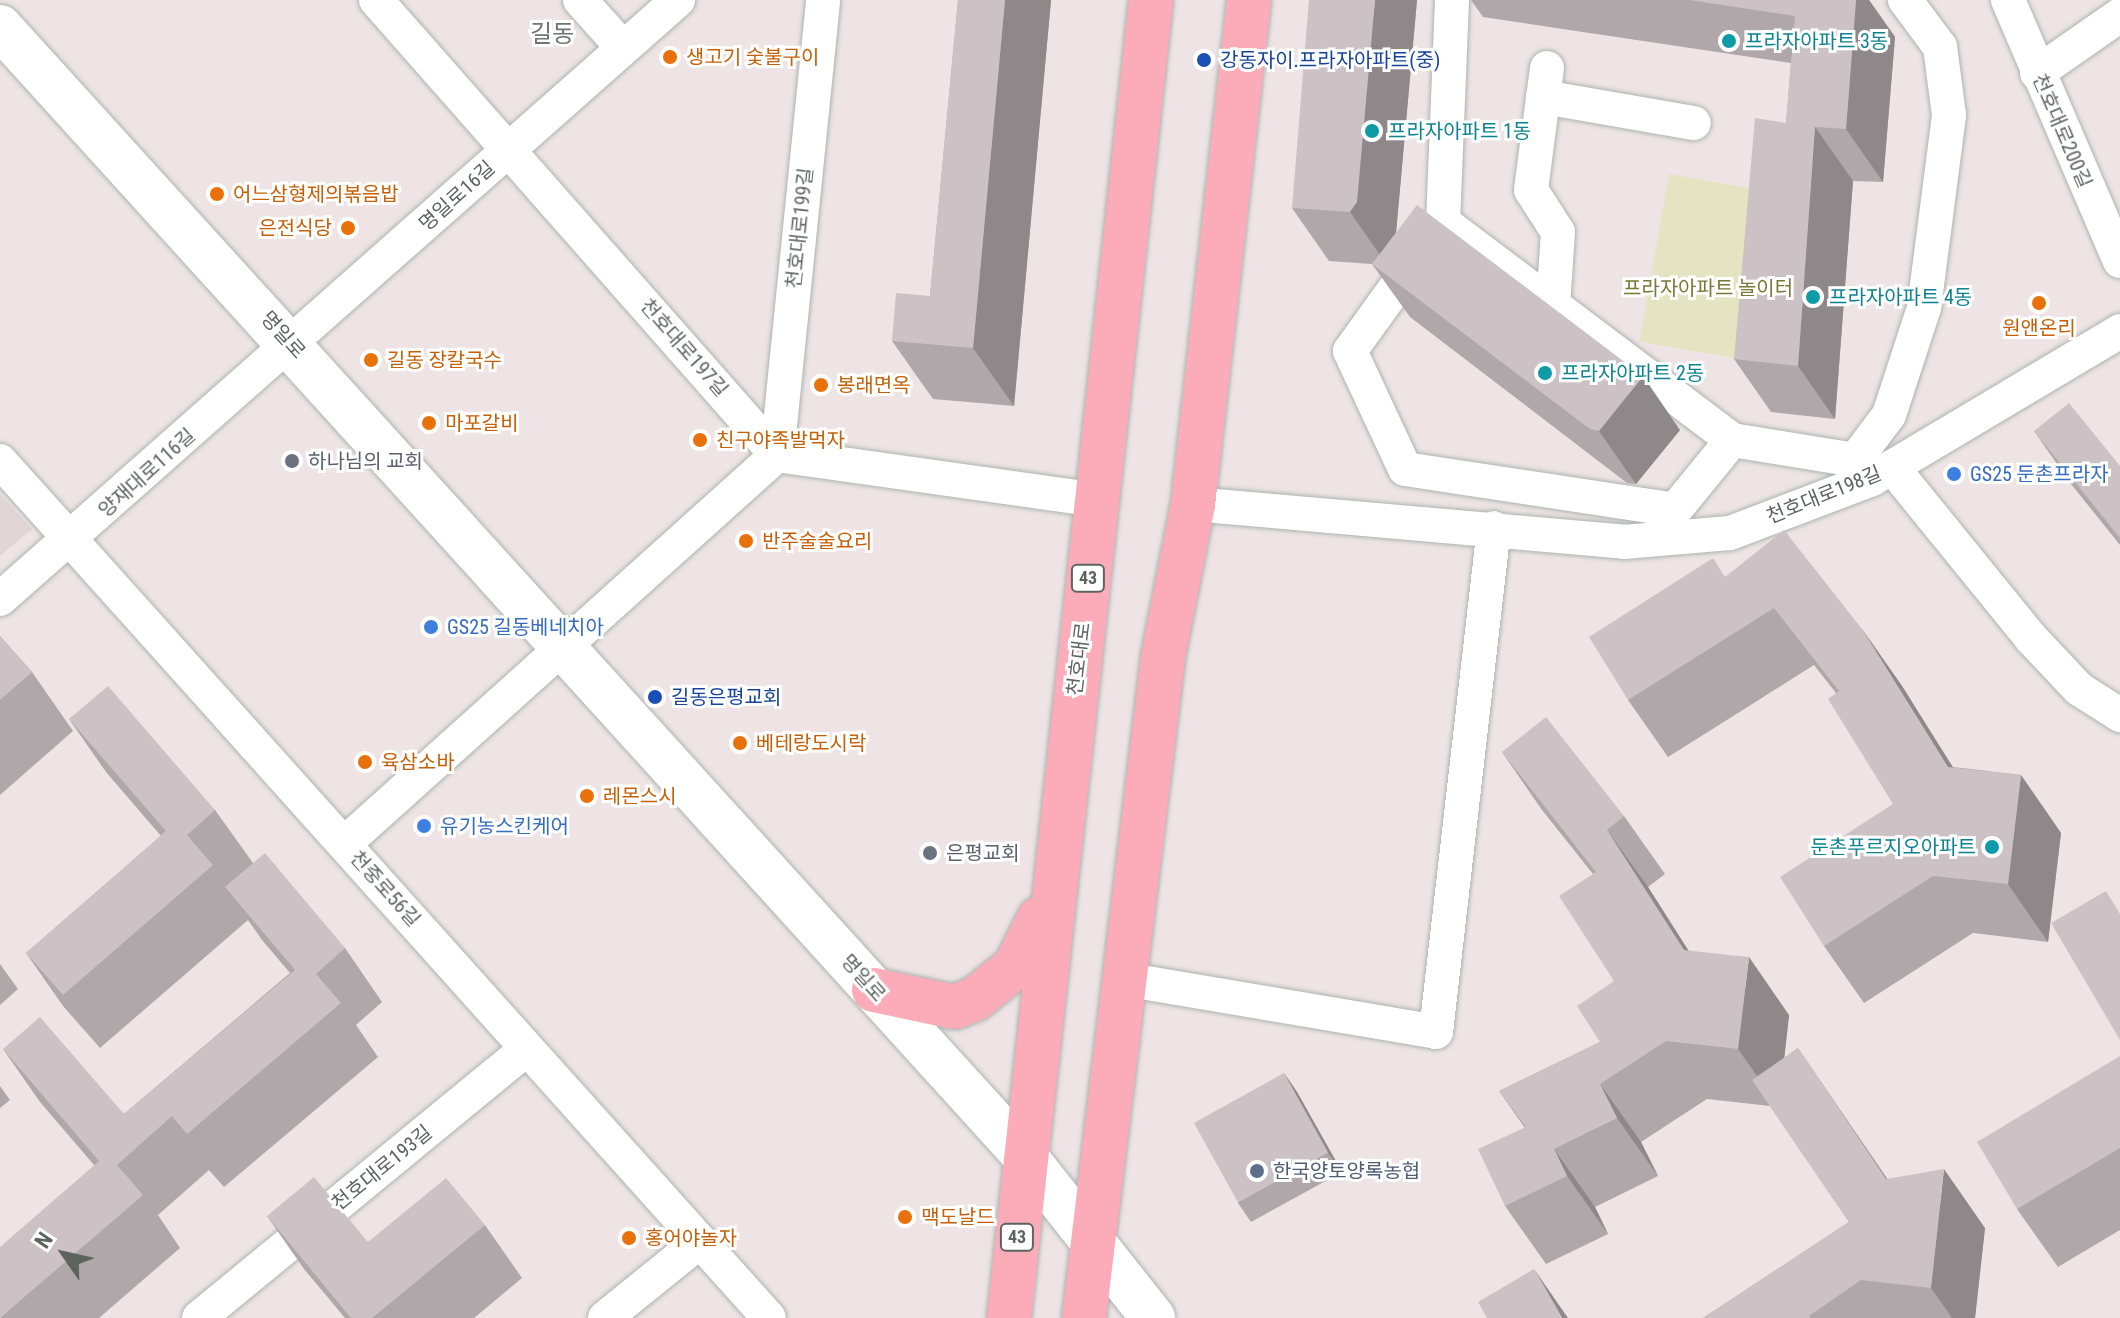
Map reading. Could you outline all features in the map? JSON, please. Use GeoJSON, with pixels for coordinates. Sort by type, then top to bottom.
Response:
{"type":"FeatureCollection","features":[{"type":"Feature","properties":{"kind":"main road","name":"천호대로"},"geometry":{"type":"LineString","coordinates":[[1009,1318],[1051,895],[1098,500],[1151,0]]}},
{"type":"Feature","properties":{"kind":"main road"},"geometry":{"type":"LineString","coordinates":[[1084,1318],[1091,1239],[1163,657],[1193,504],[1249,0]]}},
{"type":"Feature","properties":{"kind":"main road"},"geometry":{"type":"LineString","coordinates":[[874,990],[955,1007],[975,999],[1015,967],[1051,895]]}},
{"type":"Feature","properties":{"kind":"street","name":"천호대로197길"},"geometry":{"type":"LineString","coordinates":[[376,0],[511,148],[777,455]]}},
{"type":"Feature","properties":{"kind":"street"},"geometry":{"type":"LineString","coordinates":[[580,0],[623,48]]}},
{"type":"Feature","properties":{"kind":"street","name":"명일로16길"},"geometry":{"type":"LineString","coordinates":[[291,344],[678,0]]}},
{"type":"Feature","properties":{"kind":"street","name":"천호대로199길"},"geometry":{"type":"LineString","coordinates":[[777,455],[823,0]]}},
{"type":"Feature","properties":{"kind":"street"},"geometry":{"type":"LineString","coordinates":[[1452,0],[1443,222],[1350,351],[1405,469],[1675,510],[1732,440]]}},
{"type":"Feature","properties":{"kind":"street"},"geometry":{"type":"LineString","coordinates":[[1443,222],[1732,440],[1855,460],[1889,415],[1924,308],[1949,115],[1940,47],[1905,0]]}},
{"type":"Feature","properties":{"kind":"street","name":"천호대로200길"},"geometry":{"type":"LineString","coordinates":[[2008,0],[2120,261]]}},
{"type":"Feature","properties":{"kind":"street"},"geometry":{"type":"LineString","coordinates":[[2037,73],[2120,15]]}},
{"type":"Feature","properties":{"kind":"street","name":"명일로"},"geometry":{"type":"LineString","coordinates":[[0,27],[1024,1155],[1153,1318]]}},
{"type":"Feature","properties":{"kind":"street"},"geometry":{"type":"LineString","coordinates":[[1553,305],[1558,232],[1531,190],[1545,83],[1694,123]]}},
{"type":"Feature","properties":{"kind":"street","name":"천호대로198길"},"geometry":{"type":"LineString","coordinates":[[1193,504],[1494,528],[1624,542],[1730,533],[1892,467],[2120,331]]}},
{"type":"Feature","properties":{"kind":"street","name":"양재대로116길"},"geometry":{"type":"LineString","coordinates":[[0,599],[71,540],[291,344]]}},
{"type":"Feature","properties":{"kind":"street"},"geometry":{"type":"LineString","coordinates":[[344,844],[777,455],[1098,500]]}},
{"type":"Feature","properties":{"kind":"street","name":"천중로56길"},"geometry":{"type":"LineString","coordinates":[[0,461],[769,1318]]}},
{"type":"Feature","properties":{"kind":"street"},"geometry":{"type":"LineString","coordinates":[[1892,467],[2030,637],[2079,689],[2120,715]]}},
{"type":"Feature","properties":{"kind":"street"},"geometry":{"type":"LineString","coordinates":[[1124,979],[1436,1032],[1494,528]]}},
{"type":"Feature","properties":{"kind":"street","name":"천호대로193길"},"geometry":{"type":"LineString","coordinates":[[214,1313],[527,1049]]}},
{"type":"Feature","properties":{"kind":"street"},"geometry":{"type":"LineString","coordinates":[[605,1318],[700,1241]]}},
{"type":"Feature","properties":{"kind":"shaded area"},"geometry":{"type":"Polygon","coordinates":[[[0,494],[32,529],[0,556],[0,494]]]}},
{"type":"Feature","properties":{"kind":"green space","name":"프라자아파트 놀이터"},"geometry":{"type":"Polygon","coordinates":[[[1669,174],[1774,193],[1745,360],[1639,341],[1669,174]]]}},
{"type":"Feature","properties":{"kind":"building"},"geometry":{"type":"Polygon","coordinates":[[[958,0],[1005,0],[973,348],[892,341],[896,293],[930,296],[958,0]]]}},
{"type":"Feature","properties":{"kind":"building"},"geometry":{"type":"Polygon","coordinates":[[[1309,0],[1375,0],[1357,202],[1350,212],[1292,208],[1309,0]]]}},
{"type":"Feature","properties":{"kind":"building"},"geometry":{"type":"Polygon","coordinates":[[[1689,0],[1856,0],[1846,129],[1815,127],[1798,366],[1734,359],[1755,118],[1786,123],[1795,16],[1689,0]]]}},
{"type":"Feature","properties":{"kind":"building"},"geometry":{"type":"Polygon","coordinates":[[[1417,205],[1643,376],[1599,431],[1590,429],[1372,264],[1417,205]]]}},
{"type":"Feature","properties":{"kind":"building"},"geometry":{"type":"Polygon","coordinates":[[[2069,403],[2120,466],[2120,538],[2034,431],[2069,403]]]}},
{"type":"Feature","properties":{"kind":"building"},"geometry":{"type":"Polygon","coordinates":[[[1784,530],[1862,629],[1948,767],[2021,775],[2008,884],[1933,876],[1824,946],[1780,877],[1893,804],[1828,699],[1839,691],[1774,608],[1628,700],[1589,637],[1713,558],[1725,577],[1784,530]]]}},
{"type":"Feature","properties":{"kind":"building"},"geometry":{"type":"Polygon","coordinates":[[[0,636],[32,672],[0,700],[0,636]]]}},
{"type":"Feature","properties":{"kind":"building"},"geometry":{"type":"Polygon","coordinates":[[[108,686],[215,810],[187,835],[213,865],[63,995],[26,953],[166,831],[69,719],[108,686]]]}},
{"type":"Feature","properties":{"kind":"building"},"geometry":{"type":"Polygon","coordinates":[[[1546,717],[1624,816],[1607,830],[1684,950],[1749,957],[1738,1049],[1666,1041],[1600,1084],[1617,1118],[1554,1149],[1567,1176],[1505,1206],[1478,1149],[1526,1127],[1499,1091],[1600,1042],[1577,1006],[1614,981],[1559,896],[1596,872],[1502,752],[1546,717]]]}},
{"type":"Feature","properties":{"kind":"building"},"geometry":{"type":"Polygon","coordinates":[[[265,853],[345,948],[316,974],[341,1003],[187,1134],[172,1116],[117,1165],[143,1195],[0,1318],[0,1247],[99,1161],[3,1049],[40,1017],[124,1114],[295,970],[225,887],[265,853]]]}},
{"type":"Feature","properties":{"kind":"building"},"geometry":{"type":"Polygon","coordinates":[[[2106,891],[2120,914],[2120,1040],[2051,923],[2106,891]]]}},
{"type":"Feature","properties":{"kind":"building"},"geometry":{"type":"Polygon","coordinates":[[[1798,1048],[1886,1179],[1944,1169],[1931,1288],[1861,1280],[1810,1318],[1703,1318],[1849,1222],[1752,1080],[1798,1048]]]}},
{"type":"Feature","properties":{"kind":"building"},"geometry":{"type":"Polygon","coordinates":[[[2120,1056],[2120,1148],[2017,1209],[1977,1142],[2120,1056]]]}},
{"type":"Feature","properties":{"kind":"building"},"geometry":{"type":"Polygon","coordinates":[[[1284,1073],[1328,1153],[1238,1203],[1194,1123],[1284,1073]]]}},
{"type":"Feature","properties":{"kind":"building"},"geometry":{"type":"Polygon","coordinates":[[[314,1177],[368,1242],[446,1178],[485,1225],[372,1318],[351,1318],[267,1216],[314,1177]]]}},
{"type":"Feature","properties":{"kind":"building"},"geometry":{"type":"Polygon","coordinates":[[[1534,1269],[1562,1318],[1487,1318],[1478,1302],[1534,1269]]]}},
{"type":"Feature","properties":{"kind":"place","name":"프라자아파트 3동"},"geometry":{"type":"Point","coordinates":[1729,41]}},
{"type":"Feature","properties":{"kind":"place","name":"생고기 숯불구이"},"geometry":{"type":"Point","coordinates":[670,57]}},
{"type":"Feature","properties":{"kind":"place","name":"강동자이.프라자아파트(중)"},"geometry":{"type":"Point","coordinates":[1204,60]}},
{"type":"Feature","properties":{"kind":"place","name":"프라자아파트 1동"},"geometry":{"type":"Point","coordinates":[1372,131]}},
{"type":"Feature","properties":{"kind":"place","name":"어느삼형제의볶음밥"},"geometry":{"type":"Point","coordinates":[217,194]}},
{"type":"Feature","properties":{"kind":"place","name":"은전식당"},"geometry":{"type":"Point","coordinates":[348,228]}},
{"type":"Feature","properties":{"kind":"place","name":"프라자아파트 4동"},"geometry":{"type":"Point","coordinates":[1813,297]}},
{"type":"Feature","properties":{"kind":"place","name":"원앤온리"},"geometry":{"type":"Point","coordinates":[2039,303]}},
{"type":"Feature","properties":{"kind":"place","name":"길동 장칼국수"},"geometry":{"type":"Point","coordinates":[371,360]}},
{"type":"Feature","properties":{"kind":"place","name":"프라자아파트 2동"},"geometry":{"type":"Point","coordinates":[1545,373]}},
{"type":"Feature","properties":{"kind":"place","name":"봉래면옥"},"geometry":{"type":"Point","coordinates":[821,385]}},
{"type":"Feature","properties":{"kind":"place","name":"마포갈비"},"geometry":{"type":"Point","coordinates":[429,423]}},
{"type":"Feature","properties":{"kind":"place","name":"친구야족발먹자"},"geometry":{"type":"Point","coordinates":[700,440]}},
{"type":"Feature","properties":{"kind":"place","name":"하나님의 교회"},"geometry":{"type":"Point","coordinates":[292,461]}},
{"type":"Feature","properties":{"kind":"place","name":"GS25 둔촌프라자"},"geometry":{"type":"Point","coordinates":[1954,474]}},
{"type":"Feature","properties":{"kind":"place","name":"반주술술요리"},"geometry":{"type":"Point","coordinates":[746,541]}},
{"type":"Feature","properties":{"kind":"place","name":"GS25 길동베네치아"},"geometry":{"type":"Point","coordinates":[431,627]}},
{"type":"Feature","properties":{"kind":"place","name":"길동은평교회"},"geometry":{"type":"Point","coordinates":[655,697]}},
{"type":"Feature","properties":{"kind":"place","name":"베테랑도시락"},"geometry":{"type":"Point","coordinates":[740,743]}},
{"type":"Feature","properties":{"kind":"place","name":"육삼소바"},"geometry":{"type":"Point","coordinates":[365,762]}},
{"type":"Feature","properties":{"kind":"place","name":"레몬스시"},"geometry":{"type":"Point","coordinates":[587,796]}},
{"type":"Feature","properties":{"kind":"place","name":"유기농스킨케어"},"geometry":{"type":"Point","coordinates":[424,826]}},
{"type":"Feature","properties":{"kind":"place","name":"둔촌푸르지오아파트"},"geometry":{"type":"Point","coordinates":[1992,847]}},
{"type":"Feature","properties":{"kind":"place","name":"은평교회"},"geometry":{"type":"Point","coordinates":[930,853]}},
{"type":"Feature","properties":{"kind":"place","name":"한국양토양록농협"},"geometry":{"type":"Point","coordinates":[1257,1171]}},
{"type":"Feature","properties":{"kind":"place","name":"맥도날드"},"geometry":{"type":"Point","coordinates":[905,1217]}},
{"type":"Feature","properties":{"kind":"place","name":"홍어야놀자"},"geometry":{"type":"Point","coordinates":[629,1238]}},
{"type":"Feature","properties":{"kind":"district","name":"길동"},"geometry":{"type":"Point","coordinates":[552,35]}}]}
